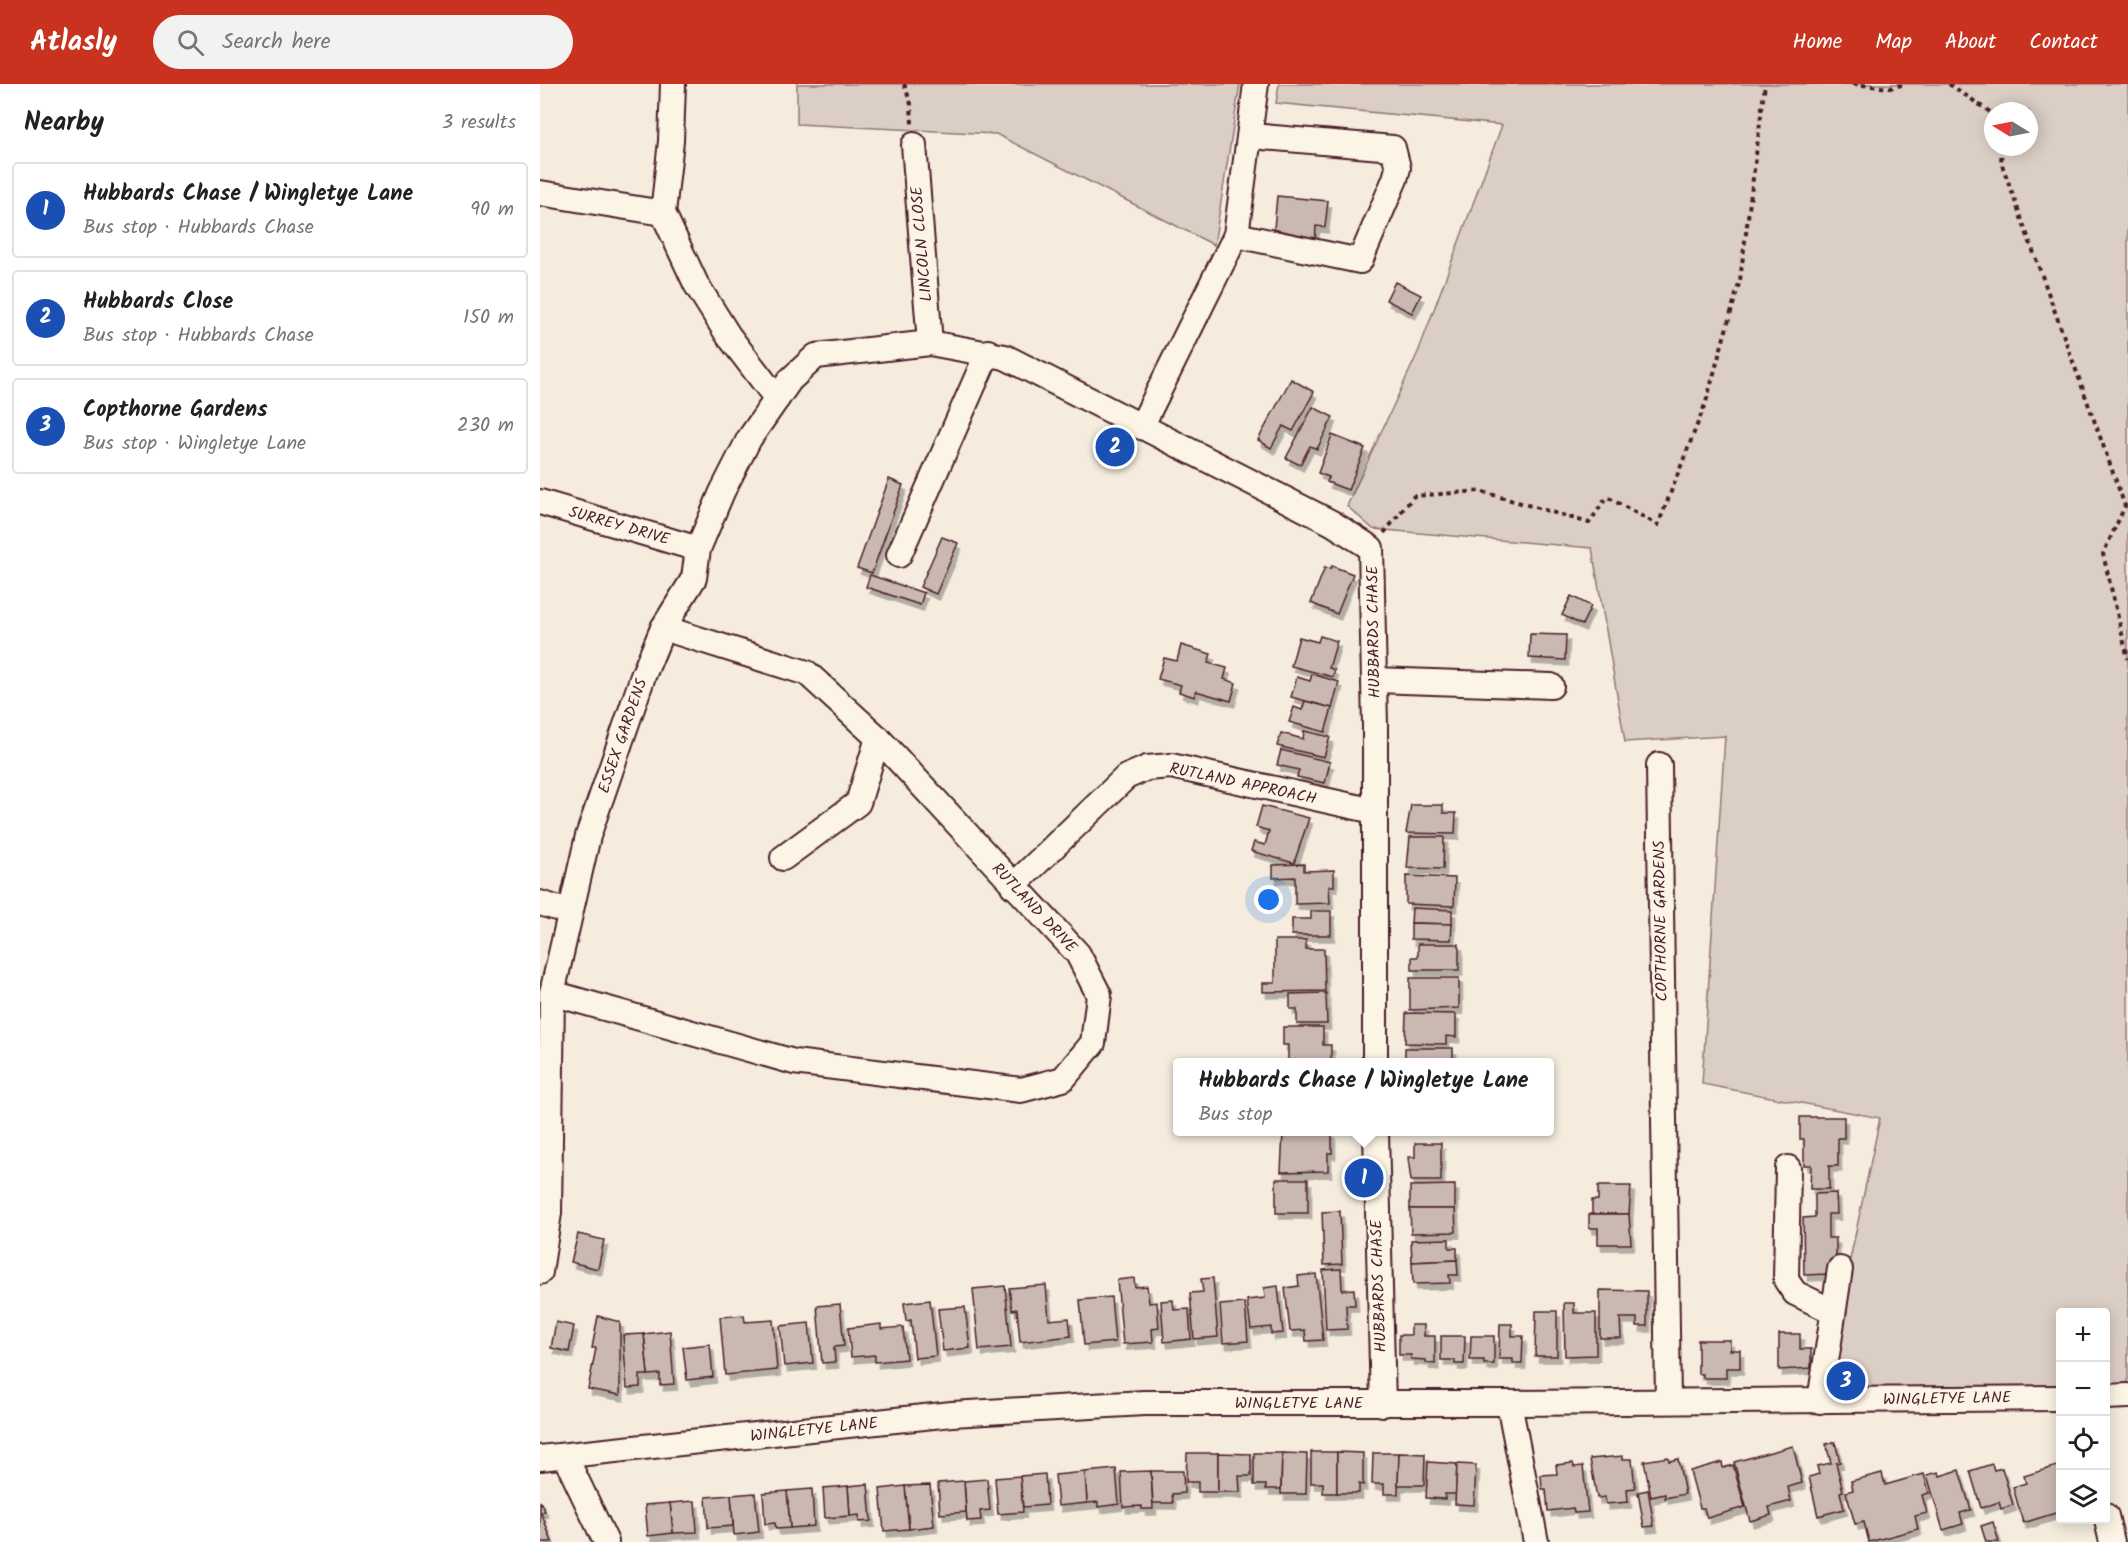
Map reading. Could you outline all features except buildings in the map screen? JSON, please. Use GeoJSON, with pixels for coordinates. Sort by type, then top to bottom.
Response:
{"type":"FeatureCollection","features":[{"type":"Feature","properties":{"kind":"street"},"geometry":{"type":"LineString","coordinates":[[673,84],[671,141],[663,213],[696,284],[728,335],[777,399]]}},
{"type":"Feature","properties":{"kind":"street"},"geometry":{"type":"LineString","coordinates":[[1141,427],[1238,226],[1256,84]]}},
{"type":"Feature","properties":{"kind":"street"},"geometry":{"type":"LineString","coordinates":[[1238,226],[1360,261],[1398,168],[1393,148],[1251,136]]}},
{"type":"Feature","properties":{"kind":"street","name":"LINCOLN CLOSE"},"geometry":{"type":"LineString","coordinates":[[914,145],[930,343]]}},
{"type":"Feature","properties":{"kind":"street"},"geometry":{"type":"LineString","coordinates":[[540,193],[663,213]]}},
{"type":"Feature","properties":{"kind":"street","name":"HUBBARDS CHASE"},"geometry":{"type":"LineString","coordinates":[[930,343],[988,352],[1049,378],[1332,523],[1371,548],[1375,680],[1375,1058]]}},
{"type":"Feature","properties":{"kind":"street","name":"ESSEX GARDENS"},"geometry":{"type":"LineString","coordinates":[[540,1272],[549,1213],[546,1109],[552,993],[588,836],[663,628],[694,578],[698,549],[749,439],[790,380],[816,356],[930,343]]}},
{"type":"Feature","properties":{"kind":"street"},"geometry":{"type":"LineString","coordinates":[[899,555],[988,352]]}},
{"type":"Feature","properties":{"kind":"street","name":"SURREY DRIVE"},"geometry":{"type":"LineString","coordinates":[[540,502],[698,549]]}},
{"type":"Feature","properties":{"kind":"street","name":"RUTLAND DRIVE"},"geometry":{"type":"LineString","coordinates":[[552,993],[794,1062],[1021,1090],[1063,1079],[1093,1043],[1100,995],[1078,954],[878,738],[807,673],[663,628]]}},
{"type":"Feature","properties":{"kind":"street"},"geometry":{"type":"LineString","coordinates":[[1375,680],[1551,686]]}},
{"type":"Feature","properties":{"kind":"street"},"geometry":{"type":"LineString","coordinates":[[783,858],[858,803],[878,738]]}},
{"type":"Feature","properties":{"kind":"street","name":"COPTHORNE GARDENS"},"geometry":{"type":"LineString","coordinates":[[1659,765],[1668,1401]]}},
{"type":"Feature","properties":{"kind":"street","name":"RUTLAND APPROACH"},"geometry":{"type":"LineString","coordinates":[[1013,886],[1126,777],[1147,768],[1171,766],[1374,811]]}},
{"type":"Feature","properties":{"kind":"street"},"geometry":{"type":"LineString","coordinates":[[540,903],[569,912]]}},
{"type":"Feature","properties":{"kind":"street","name":"HUBBARDS CHASE"},"geometry":{"type":"LineString","coordinates":[[1376,1136],[1383,1404]]}},
{"type":"Feature","properties":{"kind":"street"},"geometry":{"type":"LineString","coordinates":[[1788,1168],[1786,1280],[1795,1293],[1832,1311]]}},
{"type":"Feature","properties":{"kind":"street"},"geometry":{"type":"LineString","coordinates":[[1820,1401],[1840,1269]]}},
{"type":"Feature","properties":{"kind":"street"},"geometry":{"type":"LineString","coordinates":[[2110,1397],[2128,1396]]}},
{"type":"Feature","properties":{"kind":"street","name":"WINGLETYE LANE"},"geometry":{"type":"LineString","coordinates":[[540,1458],[952,1414],[1144,1403],[1383,1404],[2056,1398]]}},
{"type":"Feature","properties":{"kind":"street"},"geometry":{"type":"LineString","coordinates":[[1509,1403],[1536,1542]]}},
{"type":"Feature","properties":{"kind":"street"},"geometry":{"type":"LineString","coordinates":[[565,1456],[606,1542]]}},
{"type":"Feature","properties":{"kind":"street"},"geometry":{"type":"LineString","coordinates":[[2108,1524],[2112,1542]]}},
{"type":"Feature","properties":{"kind":"path"},"geometry":{"type":"LineString","coordinates":[[904,84],[911,104],[914,145]]}},
{"type":"Feature","properties":{"kind":"path"},"geometry":{"type":"LineString","coordinates":[[1371,548],[1414,496],[1480,491],[1589,523],[1607,497],[1658,525],[1706,402],[1740,280],[1765,84]]}},
{"type":"Feature","properties":{"kind":"path"},"geometry":{"type":"LineString","coordinates":[[1852,84],[1890,88],[1905,84]]}},
{"type":"Feature","properties":{"kind":"path"},"geometry":{"type":"LineString","coordinates":[[1949,84],[1984,108]]}},
{"type":"Feature","properties":{"kind":"path"},"geometry":{"type":"LineString","coordinates":[[2001,156],[2001,162],[2125,506],[2103,554],[2128,659]]}},
{"type":"Feature","properties":{"kind":"shaded area"},"geometry":{"type":"Polygon","coordinates":[[[797,84],[1240,84],[1214,245],[996,134],[797,124],[797,84]]]}},
{"type":"Feature","properties":{"kind":"shaded area"},"geometry":{"type":"Polygon","coordinates":[[[1279,84],[2128,84],[2128,1392],[2110,1393],[2110,1308],[2056,1308],[2056,1394],[1820,1401],[1880,1118],[1702,1084],[1725,736],[1625,742],[1592,548],[1373,529],[1347,506],[1419,350],[1502,125],[1276,103],[1279,84]]]}},
{"type":"Feature","properties":{"kind":"place","name":"Hubbards Close"},"geometry":{"type":"Point","coordinates":[1115,447]}},
{"type":"Feature","properties":{"kind":"place","name":"Hubbards Chase / Wingletye Lane"},"geometry":{"type":"Point","coordinates":[1364,1178]}},
{"type":"Feature","properties":{"kind":"place","name":"Copthorne Gardens"},"geometry":{"type":"Point","coordinates":[1846,1381]}}]}
